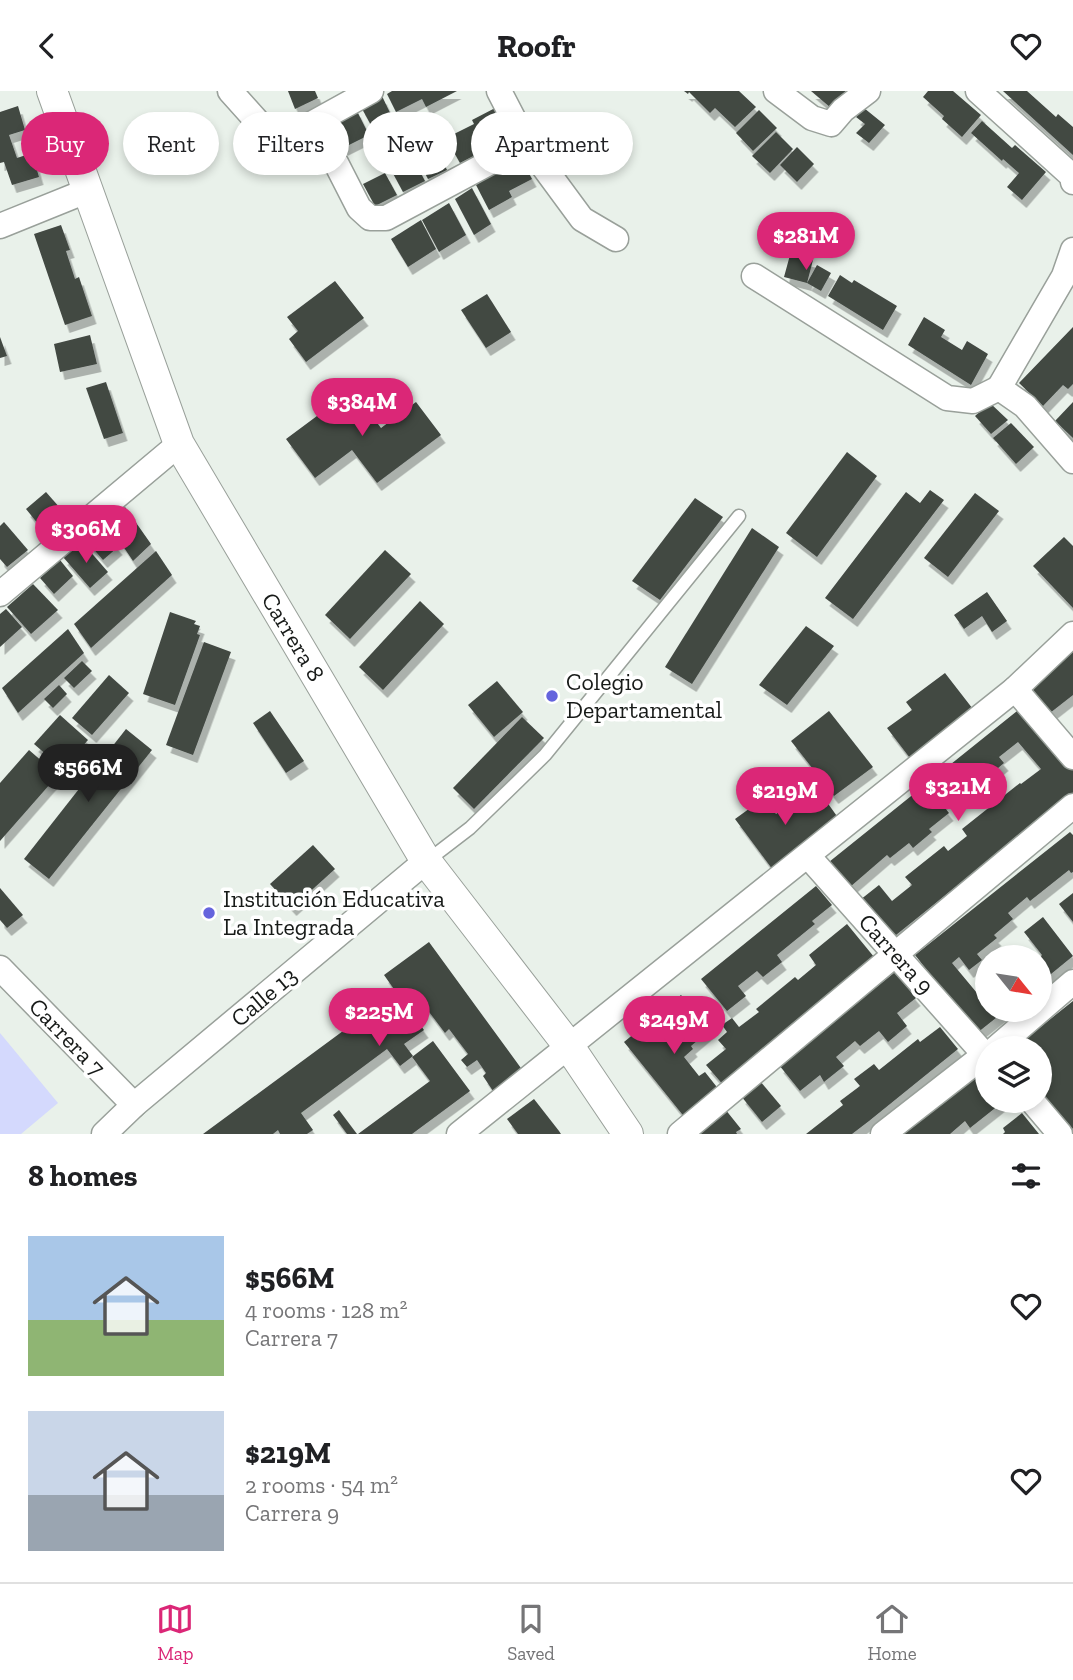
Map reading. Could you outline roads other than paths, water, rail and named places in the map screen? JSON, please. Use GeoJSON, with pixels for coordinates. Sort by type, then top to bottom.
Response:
{"type":"FeatureCollection","features":[{"type":"Feature","properties":{"kind":"street","name":"Carrera 8"},"geometry":{"type":"LineString","coordinates":[[52,91],[178,444],[426,861],[568,1045],[628,1134]]}},
{"type":"Feature","properties":{"kind":"street"},"geometry":{"type":"LineString","coordinates":[[230,91],[249,112]]}},
{"type":"Feature","properties":{"kind":"street"},"geometry":{"type":"LineString","coordinates":[[333,112],[371,91]]}},
{"type":"Feature","properties":{"kind":"street"},"geometry":{"type":"LineString","coordinates":[[499,91],[510,112]]}},
{"type":"Feature","properties":{"kind":"street"},"geometry":{"type":"LineString","coordinates":[[776,91],[812,118],[831,124],[843,110],[868,91]]}},
{"type":"Feature","properties":{"kind":"street"},"geometry":{"type":"LineString","coordinates":[[978,91],[1072,179]]}},
{"type":"Feature","properties":{"kind":"street"},"geometry":{"type":"LineString","coordinates":[[342,175],[359,208],[370,218],[386,218],[471,172]]}},
{"type":"Feature","properties":{"kind":"street"},"geometry":{"type":"LineString","coordinates":[[550,175],[582,219],[616,239]]}},
{"type":"Feature","properties":{"kind":"street"},"geometry":{"type":"LineString","coordinates":[[0,226],[89,190]]}},
{"type":"Feature","properties":{"kind":"street"},"geometry":{"type":"LineString","coordinates":[[754,276],[947,398],[973,401],[999,388],[1064,276],[1073,250]]}},
{"type":"Feature","properties":{"kind":"street"},"geometry":{"type":"LineString","coordinates":[[999,388],[1025,406],[1073,461]]}},
{"type":"Feature","properties":{"kind":"street"},"geometry":{"type":"LineString","coordinates":[[0,594],[178,444]]}},
{"type":"Feature","properties":{"kind":"street"},"geometry":{"type":"LineString","coordinates":[[459,1134],[1015,689],[1073,633]]}},
{"type":"Feature","properties":{"kind":"street"},"geometry":{"type":"LineString","coordinates":[[1015,689],[1073,757]]}},
{"type":"Feature","properties":{"kind":"street"},"geometry":{"type":"LineString","coordinates":[[680,1134],[1073,806]]}},
{"type":"Feature","properties":{"kind":"street","name":"Carrera 9"},"geometry":{"type":"LineString","coordinates":[[808,856],[975,1037]]}},
{"type":"Feature","properties":{"kind":"street","name":"Calle 13"},"geometry":{"type":"LineString","coordinates":[[104,1134],[134,1105],[426,861]]}},
{"type":"Feature","properties":{"kind":"street","name":"Carrera 7"},"geometry":{"type":"LineString","coordinates":[[0,968],[134,1105]]}},
{"type":"Feature","properties":{"kind":"street"},"geometry":{"type":"LineString","coordinates":[[1008,1036],[1073,982]]}},
{"type":"Feature","properties":{"kind":"street"},"geometry":{"type":"LineString","coordinates":[[883,1134],[975,1063]]}},
{"type":"Feature","properties":{"kind":"street"},"geometry":{"type":"LineString","coordinates":[[1042,1113],[1060,1134]]}},
{"type":"Feature","properties":{"kind":"lane"},"geometry":{"type":"LineString","coordinates":[[426,861],[470,828],[545,755],[739,516]]}},
{"type":"Feature","properties":{"kind":"place","name":"Colegio Departamental"},"geometry":{"type":"Point","coordinates":[552,696]}},
{"type":"Feature","properties":{"kind":"place","name":"Institución Educativa La Integrada"},"geometry":{"type":"Point","coordinates":[209,913]}}]}
